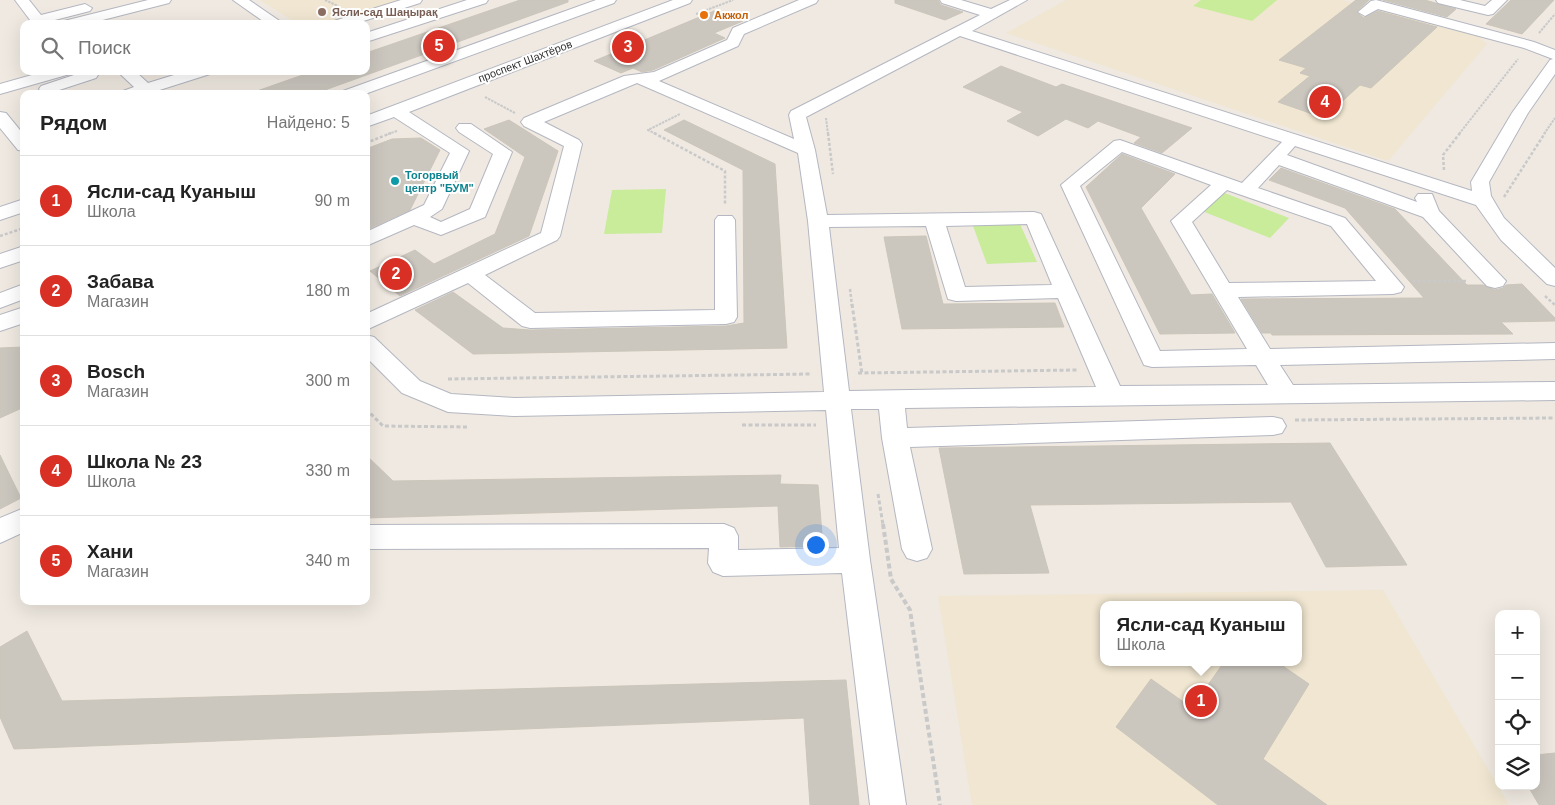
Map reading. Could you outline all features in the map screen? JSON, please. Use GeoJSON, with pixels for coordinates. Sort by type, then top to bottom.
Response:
{"type":"FeatureCollection","features":[{"type":"Feature","properties":{"kind":"street"},"geometry":{"type":"LineString","coordinates":[[22,0],[38,20]]}},
{"type":"Feature","properties":{"kind":"street"},"geometry":{"type":"LineString","coordinates":[[47,20],[116,0]]}},
{"type":"Feature","properties":{"kind":"street"},"geometry":{"type":"LineString","coordinates":[[86,20],[164,0]]}},
{"type":"Feature","properties":{"kind":"street"},"geometry":{"type":"LineString","coordinates":[[240,0],[271,20]]}},
{"type":"Feature","properties":{"kind":"street"},"geometry":{"type":"LineString","coordinates":[[352,20],[415,0]]}},
{"type":"Feature","properties":{"kind":"street"},"geometry":{"type":"LineString","coordinates":[[370,37],[481,0]]}},
{"type":"Feature","properties":{"kind":"street"},"geometry":{"type":"LineString","coordinates":[[359,90],[609,0]]}},
{"type":"Feature","properties":{"kind":"street"},"geometry":{"type":"LineString","coordinates":[[772,0],[793,8]]}},
{"type":"Feature","properties":{"kind":"street"},"geometry":{"type":"LineString","coordinates":[[530,122],[630,79],[657,77],[734,42],[738,31],[811,0]]}},
{"type":"Feature","properties":{"kind":"street"},"geometry":{"type":"LineString","coordinates":[[947,0],[992,14]]}},
{"type":"Feature","properties":{"kind":"street"},"geometry":{"type":"LineString","coordinates":[[888,805],[856,560],[818,221],[806,150],[797,115],[958,30],[1020,0]]}},
{"type":"Feature","properties":{"kind":"street"},"geometry":{"type":"LineString","coordinates":[[1443,0],[1488,12],[1500,0]]}},
{"type":"Feature","properties":{"kind":"street","name":"проспект Шахтёров"},"geometry":{"type":"LineString","coordinates":[[370,122],[407,118],[678,1]]}},
{"type":"Feature","properties":{"kind":"street"},"geometry":{"type":"LineString","coordinates":[[1365,12],[1376,4],[1529,45],[1555,55]]}},
{"type":"Feature","properties":{"kind":"street"},"geometry":{"type":"LineString","coordinates":[[958,30],[1419,181],[1493,200]]}},
{"type":"Feature","properties":{"kind":"street"},"geometry":{"type":"LineString","coordinates":[[1493,200],[1480,193],[1480,182],[1520,113],[1555,62]]}},
{"type":"Feature","properties":{"kind":"street"},"geometry":{"type":"LineString","coordinates":[[0,89],[50,75]]}},
{"type":"Feature","properties":{"kind":"street"},"geometry":{"type":"LineString","coordinates":[[129,75],[145,89]]}},
{"type":"Feature","properties":{"kind":"street"},"geometry":{"type":"LineString","coordinates":[[142,90],[191,75]]}},
{"type":"Feature","properties":{"kind":"street"},"geometry":{"type":"LineString","coordinates":[[47,90],[91,78]]}},
{"type":"Feature","properties":{"kind":"street"},"geometry":{"type":"LineString","coordinates":[[638,78],[806,150]]}},
{"type":"Feature","properties":{"kind":"street"},"geometry":{"type":"LineString","coordinates":[[20,99],[0,110],[20,140]]}},
{"type":"Feature","properties":{"kind":"street"},"geometry":{"type":"LineString","coordinates":[[1217,116],[1205,127],[1260,145]]}},
{"type":"Feature","properties":{"kind":"street"},"geometry":{"type":"LineString","coordinates":[[370,132],[407,118],[460,151],[432,209],[370,238]]}},
{"type":"Feature","properties":{"kind":"street"},"geometry":{"type":"LineString","coordinates":[[370,322],[550,236],[573,144],[530,122]]}},
{"type":"Feature","properties":{"kind":"street"},"geometry":{"type":"LineString","coordinates":[[414,218],[440,229],[478,213],[503,152],[465,128]]}},
{"type":"Feature","properties":{"kind":"street"},"geometry":{"type":"LineString","coordinates":[[1246,190],[1292,140]]}},
{"type":"Feature","properties":{"kind":"street"},"geometry":{"type":"LineString","coordinates":[[1223,290],[1393,287],[1338,222],[1120,145],[1070,185],[1152,359],[1555,351]]}},
{"type":"Feature","properties":{"kind":"street"},"geometry":{"type":"LineString","coordinates":[[1275,157],[1430,213]]}},
{"type":"Feature","properties":{"kind":"street"},"geometry":{"type":"LineString","coordinates":[[1419,181],[1430,213],[1495,281]]}},
{"type":"Feature","properties":{"kind":"street"},"geometry":{"type":"LineString","coordinates":[[1224,183],[1181,221],[1286,394]]}},
{"type":"Feature","properties":{"kind":"street"},"geometry":{"type":"LineString","coordinates":[[1493,200],[1494,220],[1555,279]]}},
{"type":"Feature","properties":{"kind":"street"},"geometry":{"type":"LineString","coordinates":[[0,214],[20,206]]}},
{"type":"Feature","properties":{"kind":"street"},"geometry":{"type":"LineString","coordinates":[[818,221],[1034,218],[1112,395]]}},
{"type":"Feature","properties":{"kind":"street"},"geometry":{"type":"LineString","coordinates":[[471,275],[530,321],[726,317],[724,220]]}},
{"type":"Feature","properties":{"kind":"street"},"geometry":{"type":"LineString","coordinates":[[934,220],[956,294],[1067,291]]}},
{"type":"Feature","properties":{"kind":"street"},"geometry":{"type":"LineString","coordinates":[[0,262],[20,254]]}},
{"type":"Feature","properties":{"kind":"street"},"geometry":{"type":"LineString","coordinates":[[0,301],[20,294]]}},
{"type":"Feature","properties":{"kind":"street"},"geometry":{"type":"LineString","coordinates":[[0,324],[20,316]]}},
{"type":"Feature","properties":{"kind":"street"},"geometry":{"type":"LineString","coordinates":[[370,347],[411,387],[448,402],[514,407],[837,387],[891,399],[1555,391]]}},
{"type":"Feature","properties":{"kind":"street"},"geometry":{"type":"LineString","coordinates":[[891,399],[895,438],[917,549]]}},
{"type":"Feature","properties":{"kind":"street"},"geometry":{"type":"LineString","coordinates":[[895,438],[1273,426]]}},
{"type":"Feature","properties":{"kind":"street"},"geometry":{"type":"LineString","coordinates":[[0,531],[20,521]]}},
{"type":"Feature","properties":{"kind":"street"},"geometry":{"type":"LineString","coordinates":[[370,536],[724,536],[723,564],[856,560]]}},
{"type":"Feature","properties":{"kind":"path"},"geometry":{"type":"LineString","coordinates":[[325,0],[336,6],[344,4]]}},
{"type":"Feature","properties":{"kind":"path"},"geometry":{"type":"LineString","coordinates":[[1529,45],[1555,14]]}},
{"type":"Feature","properties":{"kind":"path"},"geometry":{"type":"LineString","coordinates":[[485,97],[530,122]]}},
{"type":"Feature","properties":{"kind":"path"},"geometry":{"type":"LineString","coordinates":[[700,105],[648,130],[725,171],[724,220]]}},
{"type":"Feature","properties":{"kind":"path"},"geometry":{"type":"LineString","coordinates":[[825,115],[835,183]]}},
{"type":"Feature","properties":{"kind":"path"},"geometry":{"type":"LineString","coordinates":[[370,141],[407,118]]}},
{"type":"Feature","properties":{"kind":"path"},"geometry":{"type":"LineString","coordinates":[[1493,200],[1555,118]]}},
{"type":"Feature","properties":{"kind":"path"},"geometry":{"type":"LineString","coordinates":[[0,236],[20,229]]}},
{"type":"Feature","properties":{"kind":"path"},"geometry":{"type":"LineString","coordinates":[[849,280],[862,382]]}},
{"type":"Feature","properties":{"kind":"path"},"geometry":{"type":"LineString","coordinates":[[1388,281],[1495,281]]}},
{"type":"Feature","properties":{"kind":"path"},"geometry":{"type":"LineString","coordinates":[[447,379],[837,387],[862,373],[1101,370]]}},
{"type":"Feature","properties":{"kind":"path"},"geometry":{"type":"LineString","coordinates":[[878,492],[890,579],[910,610],[940,805]]}},
{"type":"Feature","properties":{"kind":"shaded area","name":"Ясли-сад Шаңырақ"},"geometry":{"type":"Polygon","coordinates":[[[260,0],[403,0],[339,20],[292,20],[260,0]]]}},
{"type":"Feature","properties":{"kind":"shaded area"},"geometry":{"type":"Polygon","coordinates":[[[1066,0],[1342,0],[1475,34],[1487,44],[1388,161],[1006,33],[1066,0]]]}},
{"type":"Feature","properties":{"kind":"shaded area"},"geometry":{"type":"Polygon","coordinates":[[[1383,590],[1495,781],[1495,790],[1500,790],[1509,805],[972,805],[938,596],[1383,590]]]}},
{"type":"Feature","properties":{"kind":"green space"},"geometry":{"type":"Polygon","coordinates":[[[1201,0],[1277,0],[1252,21],[1193,6],[1201,0]]]}},
{"type":"Feature","properties":{"kind":"green space"},"geometry":{"type":"Polygon","coordinates":[[[666,189],[662,233],[604,234],[612,190],[666,189]]]}},
{"type":"Feature","properties":{"kind":"green space"},"geometry":{"type":"Polygon","coordinates":[[[1222,192],[1289,218],[1270,238],[1202,211],[1222,192]]]}},
{"type":"Feature","properties":{"kind":"green space"},"geometry":{"type":"Polygon","coordinates":[[[1020,224],[1037,262],[987,264],[973,226],[1020,224]]]}},
{"type":"Feature","properties":{"kind":"building"},"geometry":{"type":"Polygon","coordinates":[[[520,0],[568,0],[568,2],[370,74],[370,52],[520,0]]]}},
{"type":"Feature","properties":{"kind":"building"},"geometry":{"type":"Polygon","coordinates":[[[895,0],[938,0],[941,5],[963,12],[945,20],[895,3],[895,0]]]}},
{"type":"Feature","properties":{"kind":"building"},"geometry":{"type":"Polygon","coordinates":[[[1356,0],[1369,0],[1356,12],[1364,18],[1378,11],[1437,27],[1371,88],[1360,85],[1324,118],[1278,102],[1310,76],[1300,73],[1306,68],[1279,60],[1356,0]]]}},
{"type":"Feature","properties":{"kind":"building"},"geometry":{"type":"Polygon","coordinates":[[[1383,0],[1425,0],[1456,9],[1447,17],[1383,0]]]}},
{"type":"Feature","properties":{"kind":"building"},"geometry":{"type":"Polygon","coordinates":[[[1511,0],[1554,0],[1522,34],[1486,24],[1511,0]]]}},
{"type":"Feature","properties":{"kind":"building"},"geometry":{"type":"Polygon","coordinates":[[[714,11],[743,21],[714,33],[725,38],[653,70],[642,72],[633,68],[621,73],[594,61],[714,11]]]}},
{"type":"Feature","properties":{"kind":"building"},"geometry":{"type":"Polygon","coordinates":[[[1001,66],[1056,87],[1062,84],[1192,128],[1162,153],[1134,143],[1141,137],[1098,121],[1088,128],[1066,119],[1038,136],[1007,121],[1023,112],[963,87],[1001,66]]]}},
{"type":"Feature","properties":{"kind":"building"},"geometry":{"type":"Polygon","coordinates":[[[303,75],[366,75],[325,90],[260,90],[303,75]]]}},
{"type":"Feature","properties":{"kind":"building"},"geometry":{"type":"Polygon","coordinates":[[[509,120],[558,151],[529,236],[400,296],[370,271],[415,250],[434,264],[495,234],[525,157],[484,129],[509,120]]]}},
{"type":"Feature","properties":{"kind":"building"},"geometry":{"type":"Polygon","coordinates":[[[684,120],[775,164],[787,348],[473,354],[415,310],[453,292],[503,328],[530,330],[726,326],[744,323],[743,170],[664,130],[684,120]]]}},
{"type":"Feature","properties":{"kind":"building","name":"Тогорвый центр \"БУМ\""},"geometry":{"type":"Polygon","coordinates":[[[421,138],[440,150],[410,210],[370,228],[370,147],[392,139],[421,138]]]}},
{"type":"Feature","properties":{"kind":"building"},"geometry":{"type":"Polygon","coordinates":[[[1122,154],[1175,174],[1141,208],[1191,295],[1212,294],[1235,333],[1160,334],[1086,187],[1122,154]]]}},
{"type":"Feature","properties":{"kind":"building"},"geometry":{"type":"Polygon","coordinates":[[[1281,168],[1395,209],[1467,285],[1483,285],[1495,290],[1506,285],[1522,284],[1555,318],[1555,321],[1501,322],[1513,334],[1272,335],[1271,333],[1262,333],[1241,299],[1424,298],[1345,208],[1269,180],[1281,168]]]}},
{"type":"Feature","properties":{"kind":"building"},"geometry":{"type":"Polygon","coordinates":[[[926,236],[943,304],[1055,303],[1064,327],[902,329],[884,237],[926,236]]]}},
{"type":"Feature","properties":{"kind":"building"},"geometry":{"type":"Polygon","coordinates":[[[20,347],[20,409],[0,418],[0,348],[20,347]]]}},
{"type":"Feature","properties":{"kind":"building"},"geometry":{"type":"Polygon","coordinates":[[[1330,443],[1407,565],[1326,567],[1291,502],[1030,505],[1049,573],[964,574],[939,448],[1330,443]]]}},
{"type":"Feature","properties":{"kind":"building"},"geometry":{"type":"Polygon","coordinates":[[[0,455],[20,499],[0,509],[0,455]]]}},
{"type":"Feature","properties":{"kind":"building"},"geometry":{"type":"Polygon","coordinates":[[[370,459],[393,481],[781,475],[780,484],[818,485],[823,546],[780,547],[778,506],[370,518],[370,459]]]}},
{"type":"Feature","properties":{"kind":"building"},"geometry":{"type":"Polygon","coordinates":[[[27,631],[62,701],[846,680],[859,805],[810,805],[804,718],[14,749],[0,717],[0,647],[27,631]]]}},
{"type":"Feature","properties":{"kind":"building"},"geometry":{"type":"Polygon","coordinates":[[[1221,666],[1283,666],[1309,684],[1263,759],[1327,805],[1218,805],[1116,727],[1151,679],[1192,708],[1221,666]]]}},
{"type":"Feature","properties":{"kind":"building"},"geometry":{"type":"Polygon","coordinates":[[[1555,753],[1555,805],[1539,805],[1530,790],[1540,790],[1540,755],[1555,753]]]}},
{"type":"Feature","properties":{"kind":"place","name":"Ясли-сад Шаңырақ"},"geometry":{"type":"Point","coordinates":[322,12]}},
{"type":"Feature","properties":{"kind":"place","name":"Акжол"},"geometry":{"type":"Point","coordinates":[704,15]}},
{"type":"Feature","properties":{"kind":"place","name":"Хани"},"geometry":{"type":"Point","coordinates":[439,46]}},
{"type":"Feature","properties":{"kind":"place","name":"Bosch"},"geometry":{"type":"Point","coordinates":[628,47]}},
{"type":"Feature","properties":{"kind":"place","name":"Школа № 23"},"geometry":{"type":"Point","coordinates":[1325,102]}},
{"type":"Feature","properties":{"kind":"place","name":"Тогорвый центр \"БУМ\""},"geometry":{"type":"Point","coordinates":[395,181]}},
{"type":"Feature","properties":{"kind":"place","name":"Забава"},"geometry":{"type":"Point","coordinates":[396,274]}},
{"type":"Feature","properties":{"kind":"place","name":"Ясли-сад Куаныш"},"geometry":{"type":"Point","coordinates":[1201,701]}}]}
